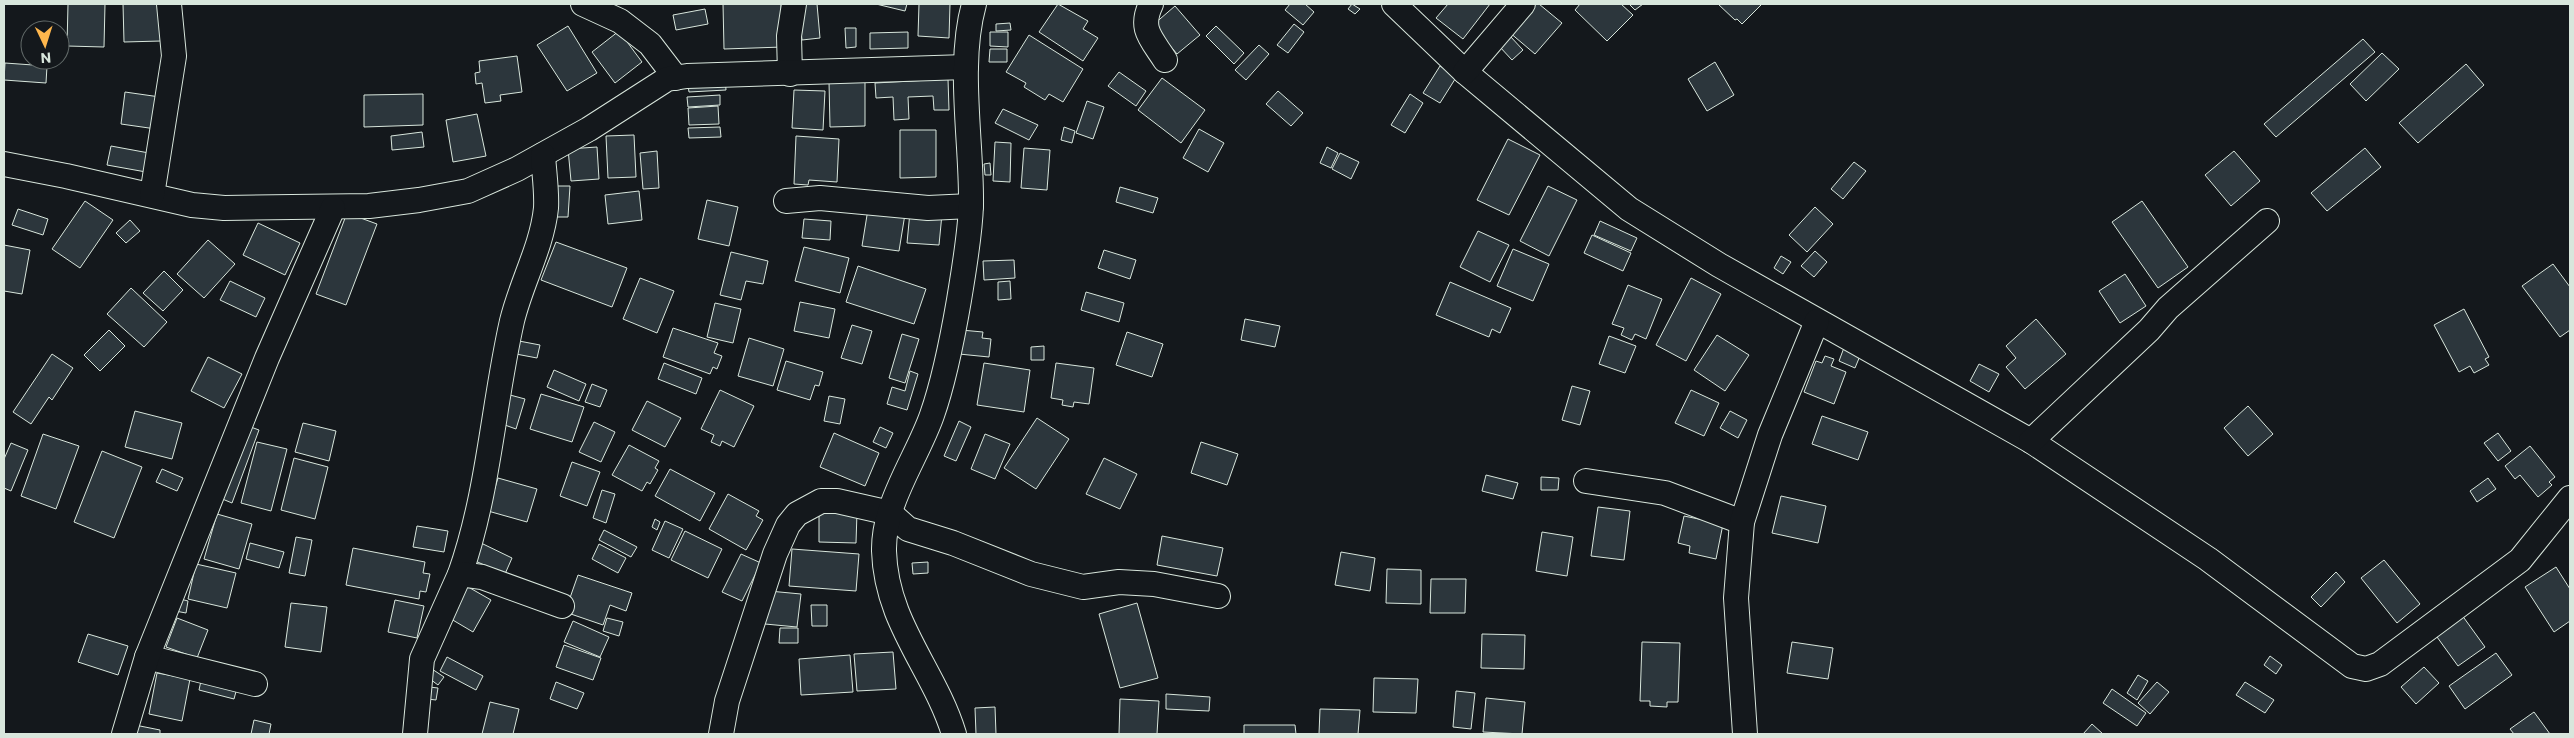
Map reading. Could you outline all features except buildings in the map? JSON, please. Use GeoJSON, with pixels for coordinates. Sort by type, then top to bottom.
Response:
{"type":"FeatureCollection","features":[{"type":"Feature","properties":{"kind":"street"},"geometry":{"type":"LineString","coordinates":[[152,195],[174,56],[169,4]]}},
{"type":"Feature","properties":{"kind":"street"},"geometry":{"type":"LineString","coordinates":[[583,4],[620,21],[650,44],[676,78]]}},
{"type":"Feature","properties":{"kind":"street"},"geometry":{"type":"LineString","coordinates":[[790,74],[789,36],[794,4]]}},
{"type":"Feature","properties":{"kind":"street"},"geometry":{"type":"LineString","coordinates":[[954,734],[948,715],[898,617],[888,582],[884,549],[890,513],[932,414],[959,300],[971,206],[966,67],[974,4]]}},
{"type":"Feature","properties":{"kind":"street"},"geometry":{"type":"LineString","coordinates":[[1151,4],[1146,15],[1146,30],[1165,60]]}},
{"type":"Feature","properties":{"kind":"street"},"geometry":{"type":"LineString","coordinates":[[1394,4],[1465,72],[1630,209],[1679,241],[1817,321],[2031,441],[2208,559],[2352,666],[2366,668],[2380,664],[2520,560],[2570,498]]}},
{"type":"Feature","properties":{"kind":"street"},"geometry":{"type":"LineString","coordinates":[[1465,72],[1523,4]]}},
{"type":"Feature","properties":{"kind":"street"},"geometry":{"type":"LineString","coordinates":[[4,164],[192,205],[224,208],[333,208],[377,205],[468,191],[517,169],[590,129],[667,79],[966,67]]}},
{"type":"Feature","properties":{"kind":"street"},"geometry":{"type":"LineString","coordinates":[[414,734],[422,659],[460,574],[471,543],[486,473],[512,320],[542,228],[546,207],[542,155]]}},
{"type":"Feature","properties":{"kind":"street"},"geometry":{"type":"LineString","coordinates":[[786,201],[820,198],[928,208],[971,206]]}},
{"type":"Feature","properties":{"kind":"street"},"geometry":{"type":"LineString","coordinates":[[124,734],[147,657],[268,358],[333,208]]}},
{"type":"Feature","properties":{"kind":"street"},"geometry":{"type":"LineString","coordinates":[[2031,441],[2148,330],[2168,308],[2267,221]]}},
{"type":"Feature","properties":{"kind":"street"},"geometry":{"type":"LineString","coordinates":[[1745,734],[1736,598],[1742,522],[1770,435],[1817,321]]}},
{"type":"Feature","properties":{"kind":"street"},"geometry":{"type":"LineString","coordinates":[[1586,481],[1665,493],[1742,522]]}},
{"type":"Feature","properties":{"kind":"street"},"geometry":{"type":"LineString","coordinates":[[721,734],[727,701],[775,554],[788,525],[797,514],[821,501],[837,501],[890,513],[908,529],[953,543],[1031,574],[1083,587],[1119,582],[1154,584],[1218,596]]}},
{"type":"Feature","properties":{"kind":"street"},"geometry":{"type":"LineString","coordinates":[[460,574],[482,577],[562,606]]}},
{"type":"Feature","properties":{"kind":"street"},"geometry":{"type":"LineString","coordinates":[[147,657],[255,684]]}}]}
